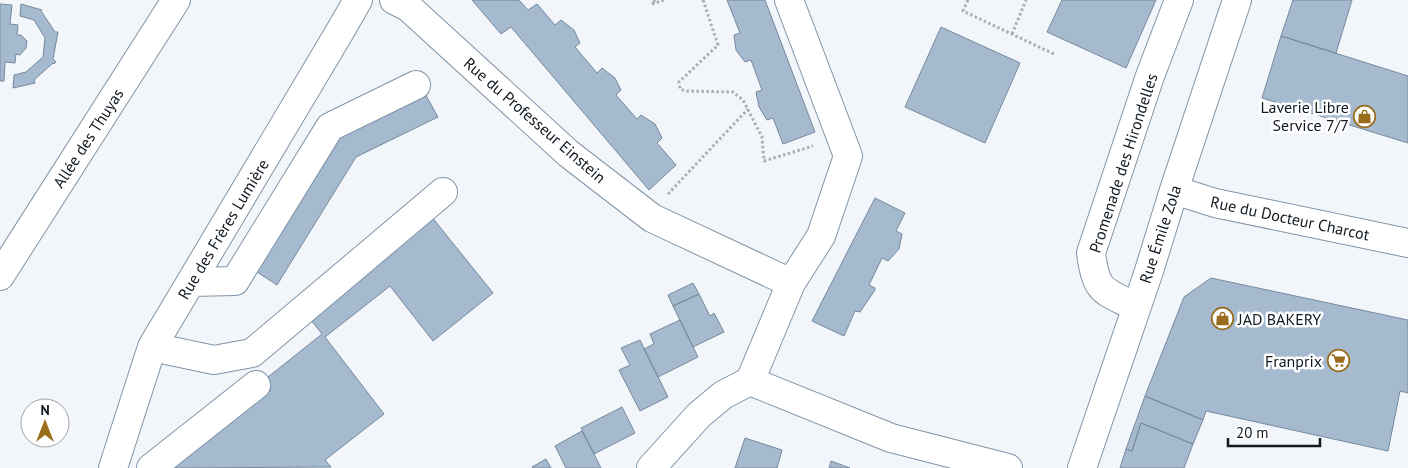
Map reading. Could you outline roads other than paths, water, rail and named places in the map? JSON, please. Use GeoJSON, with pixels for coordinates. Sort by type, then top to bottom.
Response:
{"type":"FeatureCollection","features":[{"type":"Feature","properties":{"kind":"street","name":"Allée des Thuyas"},"geometry":{"type":"LineString","coordinates":[[0,276],[176,0]]}},
{"type":"Feature","properties":{"kind":"street","name":"Rue des Frères Lumière"},"geometry":{"type":"LineString","coordinates":[[113,468],[152,347],[358,0]]}},
{"type":"Feature","properties":{"kind":"street","name":"Rue du Professeur Einstein"},"geometry":{"type":"LineString","coordinates":[[394,0],[408,7],[569,154],[652,218],[791,283]]}},
{"type":"Feature","properties":{"kind":"street"},"geometry":{"type":"LineString","coordinates":[[651,468],[698,415],[722,395],[750,380],[791,283],[821,236],[848,156],[789,0]]}},
{"type":"Feature","properties":{"kind":"street","name":"Promenade des Hirondelles"},"geometry":{"type":"LineString","coordinates":[[1136,307],[1101,288],[1094,274],[1091,253],[1150,76],[1179,0]]}},
{"type":"Feature","properties":{"kind":"street","name":"Rue Émile Zola"},"geometry":{"type":"LineString","coordinates":[[1082,468],[1237,0]]}},
{"type":"Feature","properties":{"kind":"street"},"geometry":{"type":"LineString","coordinates":[[191,282],[235,281],[330,126],[416,84]]}},
{"type":"Feature","properties":{"kind":"street","name":"Rue du Docteur Charcot"},"geometry":{"type":"LineString","coordinates":[[1174,190],[1215,203],[1408,243]]}},
{"type":"Feature","properties":{"kind":"street"},"geometry":{"type":"LineString","coordinates":[[152,347],[214,360],[252,353],[443,192]]}},
{"type":"Feature","properties":{"kind":"street"},"geometry":{"type":"LineString","coordinates":[[750,380],[892,438],[1008,468]]}},
{"type":"Feature","properties":{"kind":"street"},"geometry":{"type":"LineString","coordinates":[[151,468],[256,385]]}},
{"type":"Feature","properties":{"kind":"place","name":"Laverie Libre Service 7/7"},"geometry":{"type":"Point","coordinates":[1365,116]}},
{"type":"Feature","properties":{"kind":"place","name":"JAD BAKERY"},"geometry":{"type":"Point","coordinates":[1222,319]}},
{"type":"Feature","properties":{"kind":"place","name":"Franprix"},"geometry":{"type":"Point","coordinates":[1338,361]}}]}
